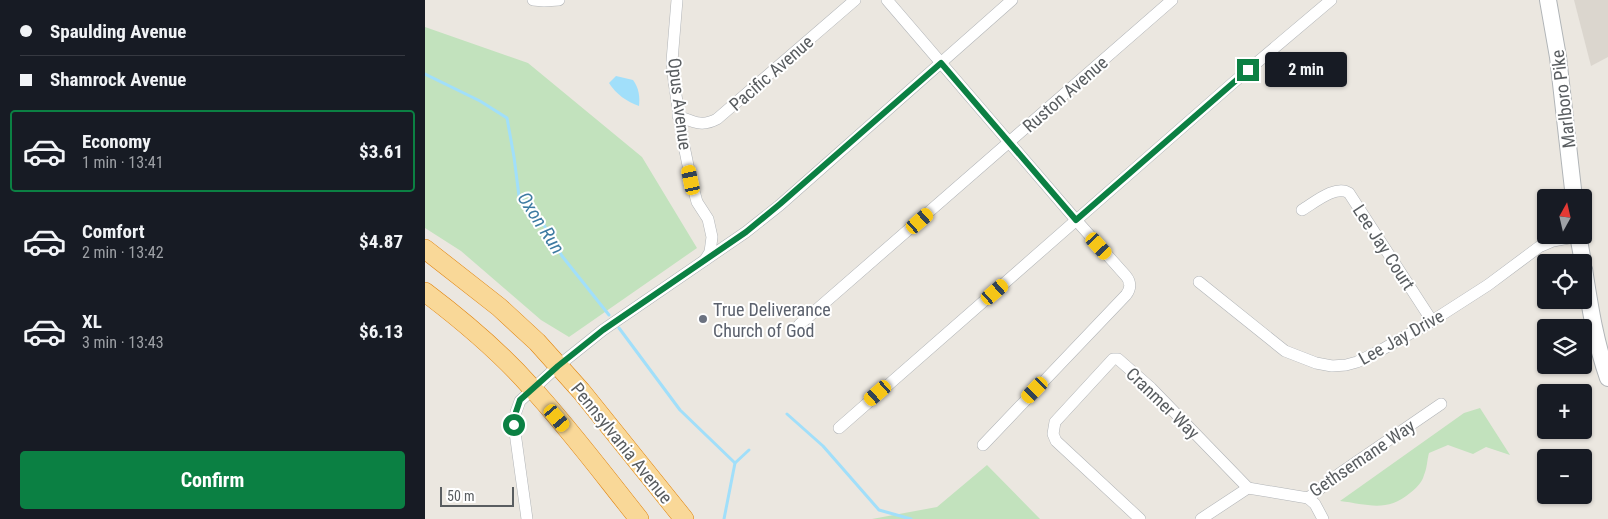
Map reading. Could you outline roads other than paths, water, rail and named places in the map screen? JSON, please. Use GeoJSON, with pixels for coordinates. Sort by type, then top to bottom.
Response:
{"type":"FeatureCollection","features":[{"type":"Feature","properties":{"kind":"highway","name":"Pennsylvania Avenue"},"geometry":{"type":"LineString","coordinates":[[425,249],[499,307],[537,342],[621,440],[684,519]]}},
{"type":"Feature","properties":{"kind":"highway","name":"Pennsylvania Avenue"},"geometry":{"type":"LineString","coordinates":[[425,292],[495,351],[533,389],[639,519]]}},
{"type":"Feature","properties":{"kind":"main road","name":"Marlboro Pike"},"geometry":{"type":"LineString","coordinates":[[1548,0],[1558,57],[1573,189]]}},
{"type":"Feature","properties":{"kind":"main road"},"geometry":{"type":"LineString","coordinates":[[1590,309],[1600,356],[1608,378]]}},
{"type":"Feature","properties":{"kind":"street"},"geometry":{"type":"LineString","coordinates":[[533,0],[559,0]]}},
{"type":"Feature","properties":{"kind":"street","name":"Opus Avenue"},"geometry":{"type":"LineString","coordinates":[[677,0],[672,61],[678,116],[694,191],[697,202],[708,219],[712,237],[710,252],[704,262]]}},
{"type":"Feature","properties":{"kind":"street","name":"Pacific Avenue"},"geometry":{"type":"LineString","coordinates":[[678,116],[699,124],[717,119],[855,0]]}},
{"type":"Feature","properties":{"kind":"street"},"geometry":{"type":"LineString","coordinates":[[887,0],[1130,282],[1129,291],[1126,295],[983,445]]}},
{"type":"Feature","properties":{"kind":"street"},"geometry":{"type":"LineString","coordinates":[[527,519],[514,425],[520,400],[603,330],[746,232],[1012,0]]}},
{"type":"Feature","properties":{"kind":"street","name":"Ruston Avenue"},"geometry":{"type":"LineString","coordinates":[[799,326],[1172,0]]}},
{"type":"Feature","properties":{"kind":"street"},"geometry":{"type":"LineString","coordinates":[[839,428],[1331,0]]}},
{"type":"Feature","properties":{"kind":"street","name":"Lee Jay Court"},"geometry":{"type":"LineString","coordinates":[[1302,210],[1333,192],[1343,190],[1349,193],[1432,321]]}},
{"type":"Feature","properties":{"kind":"street","name":"Lee Jay Drive"},"geometry":{"type":"LineString","coordinates":[[1199,282],[1285,351],[1316,363],[1340,366],[1357,362],[1432,321],[1488,285],[1533,250],[1546,244]]}},
{"type":"Feature","properties":{"kind":"street","name":"Cranmer Way"},"geometry":{"type":"LineString","coordinates":[[1140,519],[1055,439],[1053,430],[1055,422],[1111,360],[1117,359],[1151,388],[1248,488]]}},
{"type":"Feature","properties":{"kind":"street","name":"Gethsemane Way"},"geometry":{"type":"LineString","coordinates":[[1248,488],[1308,498],[1347,468],[1441,404]]}},
{"type":"Feature","properties":{"kind":"street"},"geometry":{"type":"LineString","coordinates":[[1201,519],[1248,488]]}},
{"type":"Feature","properties":{"kind":"street"},"geometry":{"type":"LineString","coordinates":[[1308,498],[1315,504],[1323,519]]}},
{"type":"Feature","properties":{"kind":"water"},"geometry":{"type":"Polygon","coordinates":[[[616,76],[633,80],[639,93],[639,106],[615,91],[609,83],[616,76]]]}},
{"type":"Feature","properties":{"kind":"waterway","name":"Oxon Run"},"geometry":{"type":"LineString","coordinates":[[425,74],[480,101],[507,118],[519,196],[541,220],[562,256],[609,315]]}},
{"type":"Feature","properties":{"kind":"waterway","name":"Oxon Run"},"geometry":{"type":"LineString","coordinates":[[619,328],[680,410],[735,463],[724,519]]}},
{"type":"Feature","properties":{"kind":"waterway","name":"Oxon Run"},"geometry":{"type":"LineString","coordinates":[[787,414],[823,446],[879,510],[911,519]]}},
{"type":"Feature","properties":{"kind":"waterway","name":"Oxon Run"},"geometry":{"type":"LineString","coordinates":[[735,463],[749,450]]}},
{"type":"Feature","properties":{"kind":"place","name":"True Deliverance Church of God"},"geometry":{"type":"Point","coordinates":[703,319]}}]}
